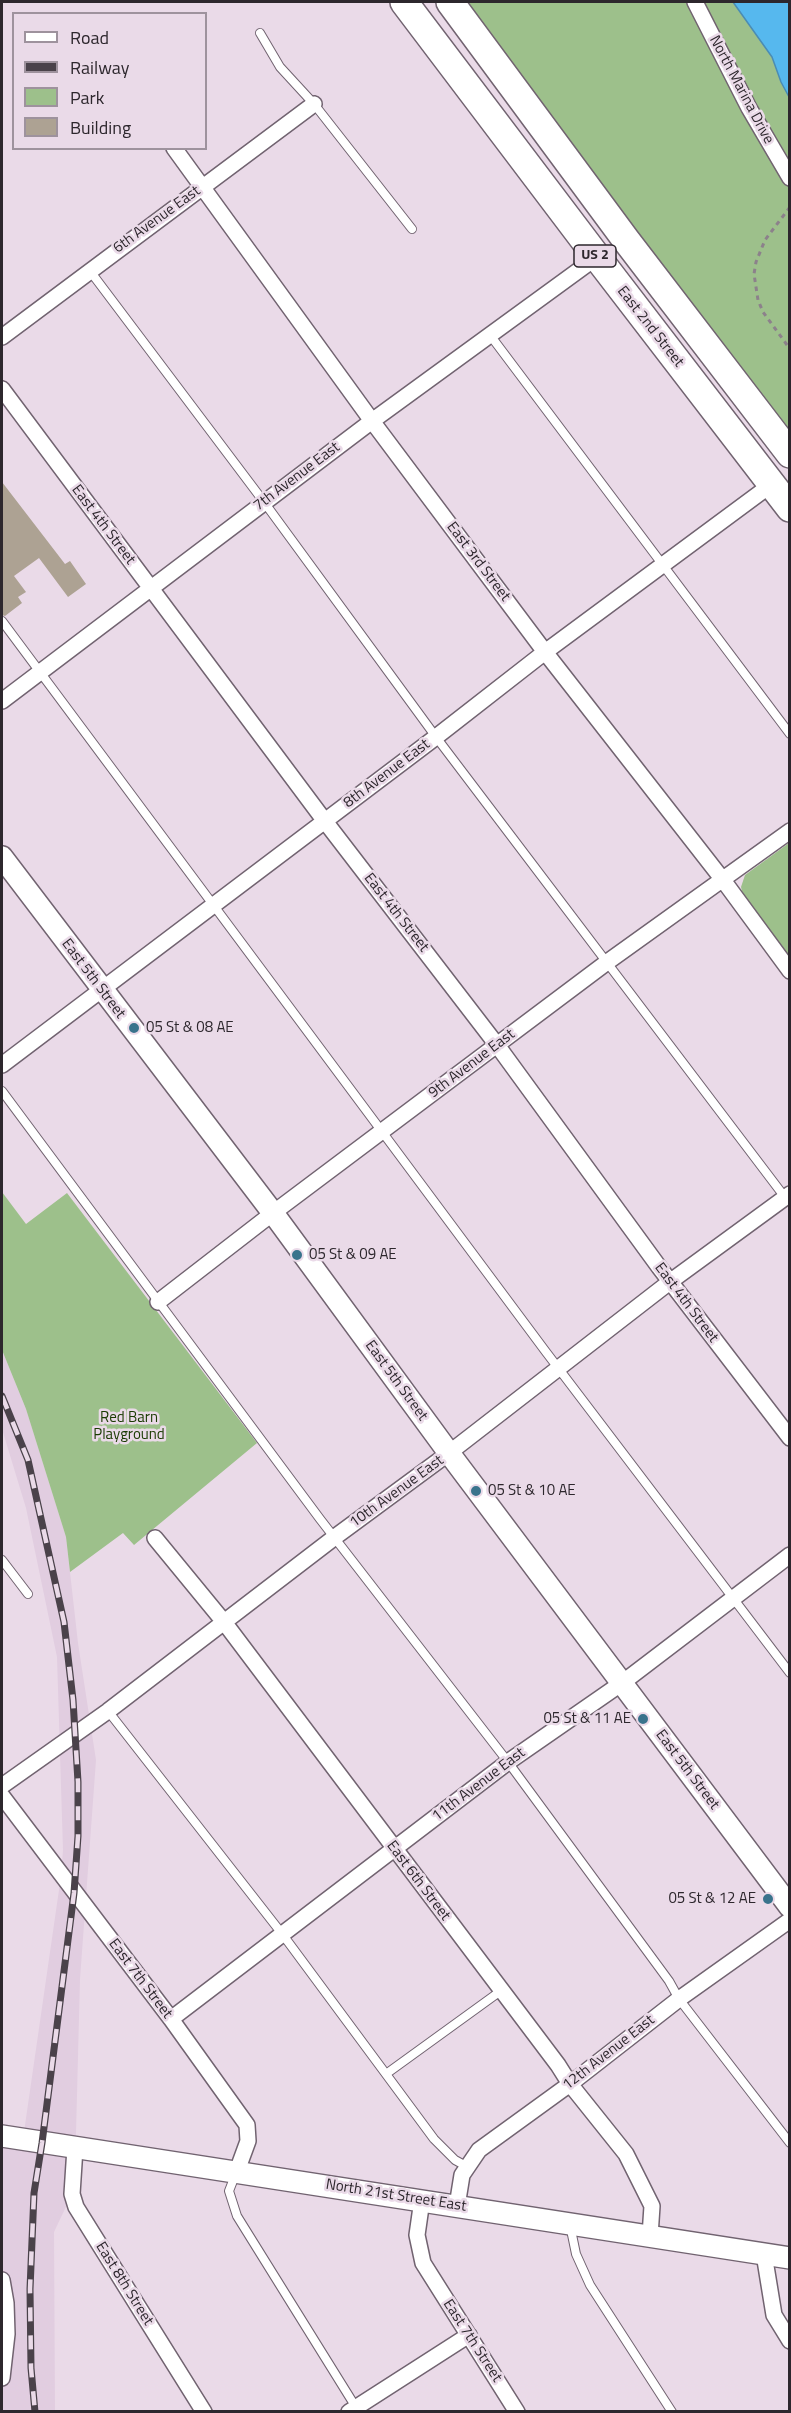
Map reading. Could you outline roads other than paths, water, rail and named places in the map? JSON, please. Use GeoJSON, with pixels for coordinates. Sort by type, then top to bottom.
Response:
{"type":"FeatureCollection","features":[{"type":"Feature","properties":{"kind":"highway","name":"East 2nd Street"},"geometry":{"type":"LineString","coordinates":[[404,2],[789,508]]}},
{"type":"Feature","properties":{"kind":"highway","name":"US 2"},"geometry":{"type":"LineString","coordinates":[[450,2],[626,240],[789,454]]}},
{"type":"Feature","properties":{"kind":"street","name":"North Marina Drive"},"geometry":{"type":"LineString","coordinates":[[695,2],[749,108],[789,178]]}},
{"type":"Feature","properties":{"kind":"street","name":"6th Avenue East"},"geometry":{"type":"LineString","coordinates":[[2,337],[314,104]]}},
{"type":"Feature","properties":{"kind":"street","name":"East 3rd Street"},"geometry":{"type":"LineString","coordinates":[[175,150],[372,421],[545,652],[723,880],[789,971]]}},
{"type":"Feature","properties":{"kind":"street","name":"7th Avenue East"},"geometry":{"type":"LineString","coordinates":[[2,701],[372,421],[597,257]]}},
{"type":"Feature","properties":{"kind":"street","name":"East 4th Street"},"geometry":{"type":"LineString","coordinates":[[2,389],[324,820],[497,1045],[670,1281],[789,1438]]}},
{"type":"Feature","properties":{"kind":"street","name":"8th Avenue East"},"geometry":{"type":"LineString","coordinates":[[2,1065],[545,652],[772,484]]}},
{"type":"Feature","properties":{"kind":"street","name":"9th Avenue East"},"geometry":{"type":"LineString","coordinates":[[158,1302],[606,963],[789,831]]}},
{"type":"Feature","properties":{"kind":"street","name":"East 5th Street"},"geometry":{"type":"LineString","coordinates":[[2,857],[101,991],[273,1213],[449,1454],[789,1907]]}},
{"type":"Feature","properties":{"kind":"street","name":"10th Avenue East"},"geometry":{"type":"LineString","coordinates":[[2,1786],[108,1711],[335,1537],[449,1454],[670,1281],[788,1198]]}},
{"type":"Feature","properties":{"kind":"street","name":"East 6th Street"},"geometry":{"type":"LineString","coordinates":[[155,1538],[224,1622],[502,1990],[570,2084],[626,2154],[652,2206],[650,2236]]}},
{"type":"Feature","properties":{"kind":"street","name":"11th Avenue East"},"geometry":{"type":"LineString","coordinates":[[171,2019],[508,1762],[622,1683],[789,1555]]}},
{"type":"Feature","properties":{"kind":"street","name":"East 7th Street"},"geometry":{"type":"LineString","coordinates":[[2,1796],[171,2019],[247,2126],[248,2141],[237,2171]]}},
{"type":"Feature","properties":{"kind":"street","name":"12th Avenue East"},"geometry":{"type":"LineString","coordinates":[[457,2206],[462,2175],[479,2150],[570,2084],[679,1999],[789,1920]]}},
{"type":"Feature","properties":{"kind":"street","name":"North 21st Street East"},"geometry":{"type":"LineString","coordinates":[[2,2136],[789,2258]]}},
{"type":"Feature","properties":{"kind":"street","name":"East 8th Street"},"geometry":{"type":"LineString","coordinates":[[75,2148],[72,2194],[76,2207],[204,2412]]}},
{"type":"Feature","properties":{"kind":"street","name":"East 7th Street"},"geometry":{"type":"LineString","coordinates":[[422,2200],[417,2235],[419,2254],[444,2299],[517,2412]]}},
{"type":"Feature","properties":{"kind":"street"},"geometry":{"type":"LineString","coordinates":[[764,2254],[774,2315],[789,2340]]}},
{"type":"Feature","properties":{"kind":"street"},"geometry":{"type":"LineString","coordinates":[[2,2280],[6,2303],[7,2334],[2,2378]]}},
{"type":"Feature","properties":{"kind":"street"},"geometry":{"type":"LineString","coordinates":[[355,2410],[469,2335]]}},
{"type":"Feature","properties":{"kind":"lane"},"geometry":{"type":"LineString","coordinates":[[260,33],[280,66],[314,104],[412,229]]}},
{"type":"Feature","properties":{"kind":"lane"},"geometry":{"type":"LineString","coordinates":[[89,270],[606,963],[788,1198]]}},
{"type":"Feature","properties":{"kind":"lane"},"geometry":{"type":"LineString","coordinates":[[490,335],[664,564],[789,734]]}},
{"type":"Feature","properties":{"kind":"lane"},"geometry":{"type":"LineString","coordinates":[[2,621],[558,1368],[789,1673]]}},
{"type":"Feature","properties":{"kind":"lane"},"geometry":{"type":"LineString","coordinates":[[2,1091],[335,1537],[508,1762],[662,1972],[679,1999],[789,2143]]}},
{"type":"Feature","properties":{"kind":"lane"},"geometry":{"type":"LineString","coordinates":[[2,1560],[28,1594]]}},
{"type":"Feature","properties":{"kind":"lane"},"geometry":{"type":"LineString","coordinates":[[108,1711],[283,1935],[434,2139],[449,2155],[466,2166]]}},
{"type":"Feature","properties":{"kind":"lane"},"geometry":{"type":"LineString","coordinates":[[386,2074],[502,1990]]}},
{"type":"Feature","properties":{"kind":"lane"},"geometry":{"type":"LineString","coordinates":[[237,2171],[229,2191],[237,2216],[355,2410]]}},
{"type":"Feature","properties":{"kind":"lane"},"geometry":{"type":"LineString","coordinates":[[570,2224],[576,2254],[590,2285],[672,2412]]}},
{"type":"Feature","properties":{"kind":"water"},"geometry":{"type":"Polygon","coordinates":[[[733,2],[789,2],[789,97],[772,57],[733,2]]]}},
{"type":"Feature","properties":{"kind":"railway"},"geometry":{"type":"LineString","coordinates":[[2,1396],[28,1460],[64,1622],[73,1700],[78,1782],[78,1836],[74,1893],[34,2193],[30,2289],[31,2368],[35,2412]]}},
{"type":"Feature","properties":{"kind":"place","name":"05 St & 08 AE"},"geometry":{"type":"Point","coordinates":[134,1028]}},
{"type":"Feature","properties":{"kind":"place","name":"05 St & 09 AE"},"geometry":{"type":"Point","coordinates":[297,1255]}},
{"type":"Feature","properties":{"kind":"place","name":"05 St & 10 AE"},"geometry":{"type":"Point","coordinates":[476,1491]}},
{"type":"Feature","properties":{"kind":"place","name":"05 St & 11 AE"},"geometry":{"type":"Point","coordinates":[643,1719]}},
{"type":"Feature","properties":{"kind":"place","name":"05 St & 12 AE"},"geometry":{"type":"Point","coordinates":[768,1899]}},
{"type":"Feature","properties":{"kind":"park label","name":"Red Barn Playground"},"geometry":{"type":"Point","coordinates":[129,1426]}}]}
